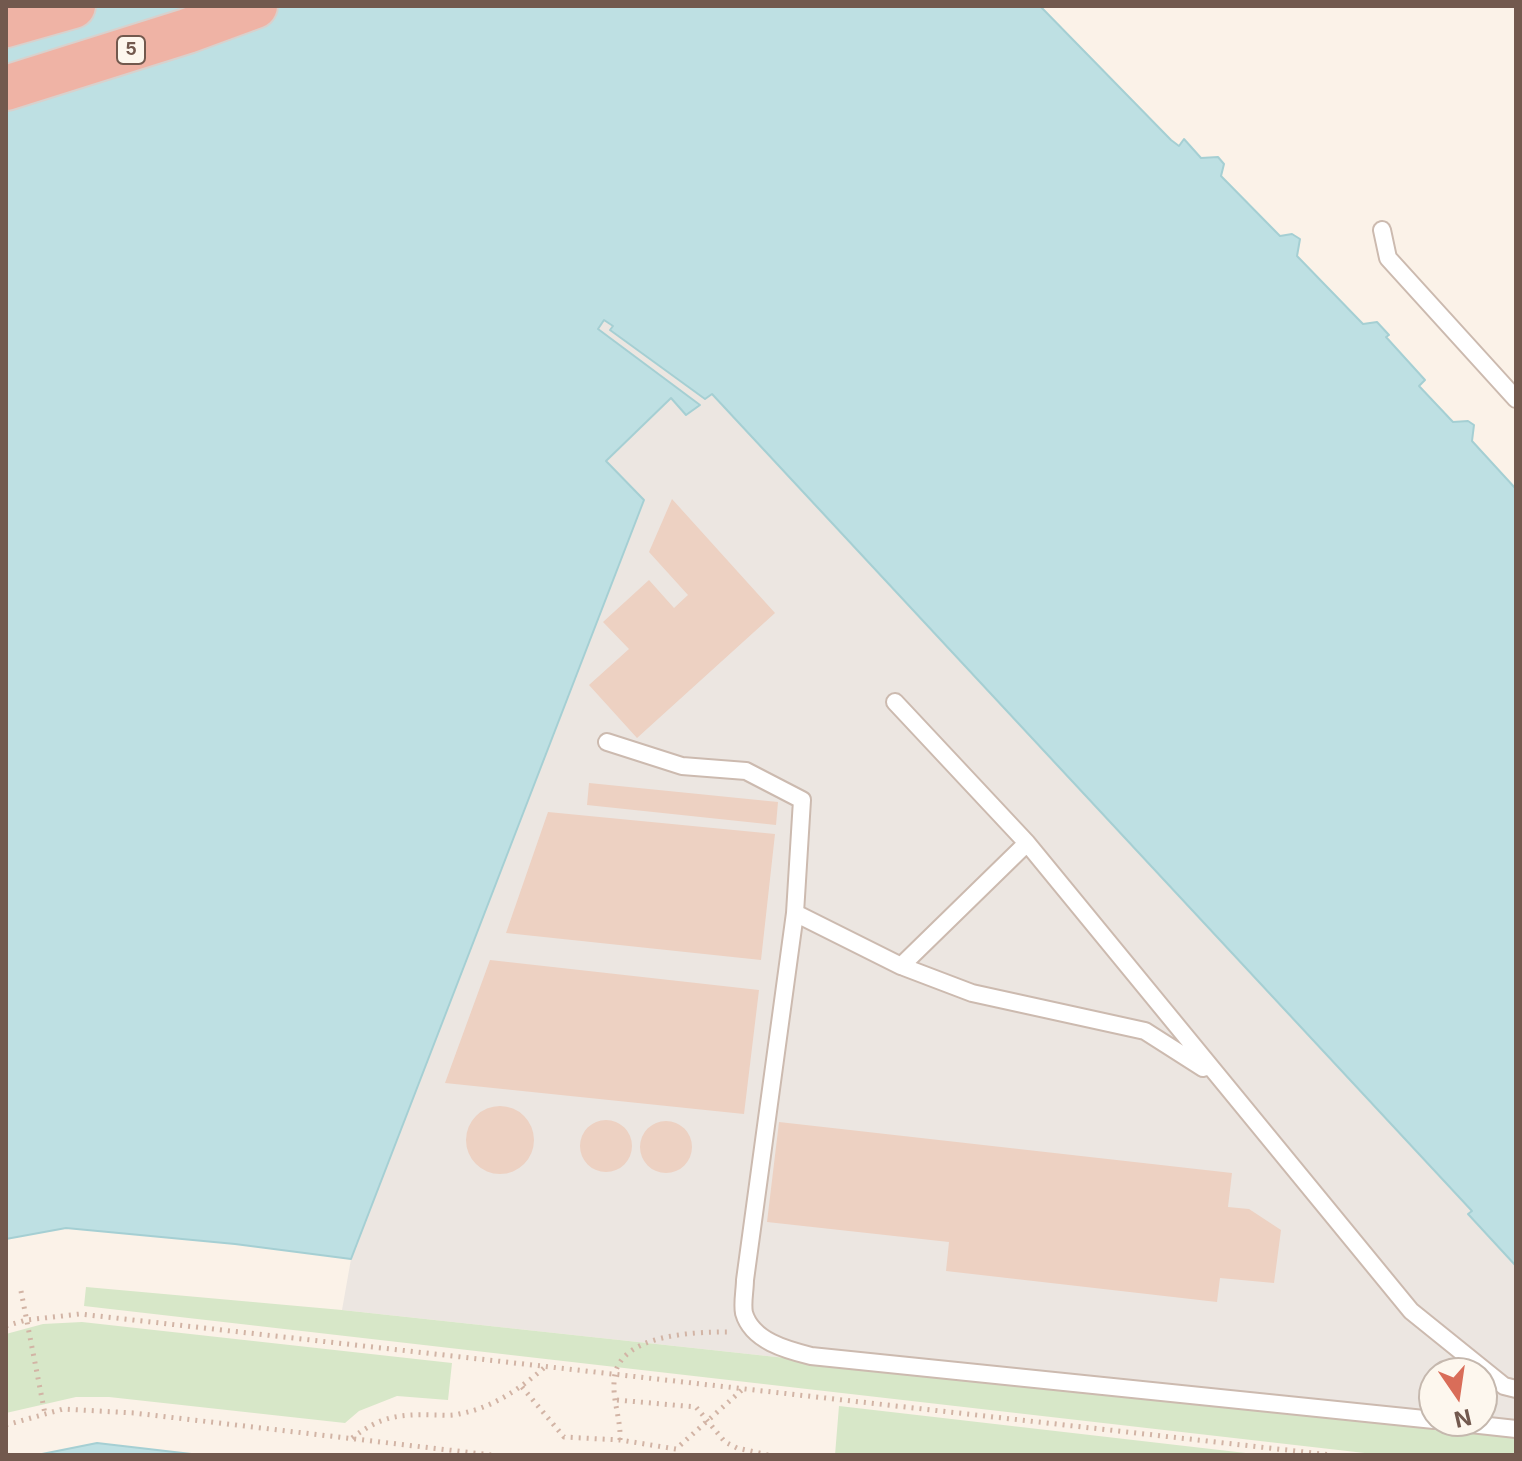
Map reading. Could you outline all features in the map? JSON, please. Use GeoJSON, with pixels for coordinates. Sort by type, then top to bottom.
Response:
{"type":"FeatureCollection","features":[{"type":"Feature","properties":{"kind":"highway"},"geometry":{"type":"LineString","coordinates":[[6,25],[73,6]]}},
{"type":"Feature","properties":{"kind":"highway","name":"5"},"geometry":{"type":"LineString","coordinates":[[6,88],[173,36],[255,6]]}},
{"type":"Feature","properties":{"kind":"lane"},"geometry":{"type":"LineString","coordinates":[[1382,230],[1388,258],[1516,399]]}},
{"type":"Feature","properties":{"kind":"lane"},"geometry":{"type":"LineString","coordinates":[[895,702],[1027,843],[1411,1311],[1504,1386],[1516,1389]]}},
{"type":"Feature","properties":{"kind":"lane"},"geometry":{"type":"LineString","coordinates":[[607,742],[682,766],[746,771],[802,800],[795,913],[745,1280],[744,1313],[757,1333],[781,1349],[811,1356],[1418,1418]]}},
{"type":"Feature","properties":{"kind":"lane"},"geometry":{"type":"LineString","coordinates":[[901,966],[1027,843]]}},
{"type":"Feature","properties":{"kind":"lane"},"geometry":{"type":"LineString","coordinates":[[795,913],[901,966],[972,993],[1145,1031],[1193,1059],[1228,1089]]}},
{"type":"Feature","properties":{"kind":"path"},"geometry":{"type":"LineString","coordinates":[[21,1291],[45,1414]]}},
{"type":"Feature","properties":{"kind":"path"},"geometry":{"type":"LineString","coordinates":[[6,1326],[26,1320],[80,1314],[1331,1455]]}},
{"type":"Feature","properties":{"kind":"path"},"geometry":{"type":"LineString","coordinates":[[620,1440],[621,1422],[613,1385],[616,1367],[637,1347],[670,1335],[757,1333]]}},
{"type":"Feature","properties":{"kind":"path"},"geometry":{"type":"LineString","coordinates":[[352,1438],[368,1426],[394,1415],[457,1415],[490,1404],[522,1387],[545,1367]]}},
{"type":"Feature","properties":{"kind":"path"},"geometry":{"type":"LineString","coordinates":[[522,1387],[564,1437],[620,1440],[676,1449],[744,1388]]}},
{"type":"Feature","properties":{"kind":"path"},"geometry":{"type":"LineString","coordinates":[[617,1400],[696,1407],[725,1442],[768,1455]]}},
{"type":"Feature","properties":{"kind":"path"},"geometry":{"type":"LineString","coordinates":[[6,1425],[63,1409],[134,1413],[491,1455]]}},
{"type":"Feature","properties":{"kind":"shaded area"},"geometry":{"type":"Polygon","coordinates":[[[604,320],[613,326],[610,330],[705,399],[711,393],[1472,1211],[1468,1215],[1516,1266],[1516,1437],[1498,1435],[1498,1357],[1418,1357],[1418,1426],[342,1310],[351,1259],[644,500],[606,462],[671,398],[700,405],[598,329],[604,320]]]}},
{"type":"Feature","properties":{"kind":"green space"},"geometry":{"type":"Polygon","coordinates":[[[86,1287],[342,1310],[1418,1426],[1418,1437],[1516,1437],[1516,1455],[1382,1455],[84,1306],[86,1287]]]}},
{"type":"Feature","properties":{"kind":"green space"},"geometry":{"type":"Polygon","coordinates":[[[82,1322],[452,1363],[448,1400],[397,1396],[359,1411],[345,1423],[109,1397],[76,1397],[6,1413],[6,1334],[43,1324],[82,1322]]]}},
{"type":"Feature","properties":{"kind":"green space"},"geometry":{"type":"Polygon","coordinates":[[[839,1406],[1263,1455],[835,1455],[839,1406]]]}},
{"type":"Feature","properties":{"kind":"water"},"geometry":{"type":"Polygon","coordinates":[[[6,6],[1040,6],[1171,140],[1179,146],[1184,139],[1201,158],[1218,157],[1224,164],[1221,176],[1280,236],[1292,234],[1300,239],[1297,256],[1363,324],[1377,322],[1389,335],[1386,337],[1425,380],[1419,386],[1453,422],[1468,421],[1474,425],[1472,441],[1516,489],[1516,1266],[1468,1214],[1472,1211],[712,394],[705,399],[610,330],[613,326],[604,320],[598,329],[700,405],[686,415],[671,398],[606,461],[644,500],[351,1259],[66,1228],[6,1239],[6,6]]]}},
{"type":"Feature","properties":{"kind":"water"},"geometry":{"type":"Polygon","coordinates":[[[97,1443],[200,1455],[37,1455],[97,1443]]]}},
{"type":"Feature","properties":{"kind":"building"},"geometry":{"type":"Polygon","coordinates":[[[672,499],[775,613],[637,738],[589,685],[629,649],[603,622],[649,580],[674,608],[688,595],[649,552],[672,499]]]}},
{"type":"Feature","properties":{"kind":"building"},"geometry":{"type":"Polygon","coordinates":[[[589,783],[778,802],[776,825],[587,805],[589,783]]]}},
{"type":"Feature","properties":{"kind":"building"},"geometry":{"type":"Polygon","coordinates":[[[548,812],[775,834],[761,960],[506,933],[548,812]]]}},
{"type":"Feature","properties":{"kind":"building"},"geometry":{"type":"Polygon","coordinates":[[[490,960],[759,990],[744,1114],[445,1083],[490,960]]]}},
{"type":"Feature","properties":{"kind":"building"},"geometry":{"type":"Polygon","coordinates":[[[500,1106],[524,1116],[534,1140],[524,1164],[500,1174],[476,1164],[466,1140],[476,1116],[500,1106]]]}},
{"type":"Feature","properties":{"kind":"building"},"geometry":{"type":"Polygon","coordinates":[[[606,1120],[624,1128],[632,1146],[624,1164],[606,1172],[588,1164],[580,1146],[588,1128],[606,1120]]]}},
{"type":"Feature","properties":{"kind":"building"},"geometry":{"type":"Polygon","coordinates":[[[666,1121],[684,1129],[692,1147],[684,1165],[666,1173],[648,1165],[640,1147],[648,1129],[666,1121]]]}},
{"type":"Feature","properties":{"kind":"building"},"geometry":{"type":"Polygon","coordinates":[[[779,1122],[1232,1173],[1228,1207],[1249,1209],[1281,1230],[1274,1283],[1220,1278],[1217,1302],[946,1271],[949,1242],[767,1222],[779,1122]]]}}]}
